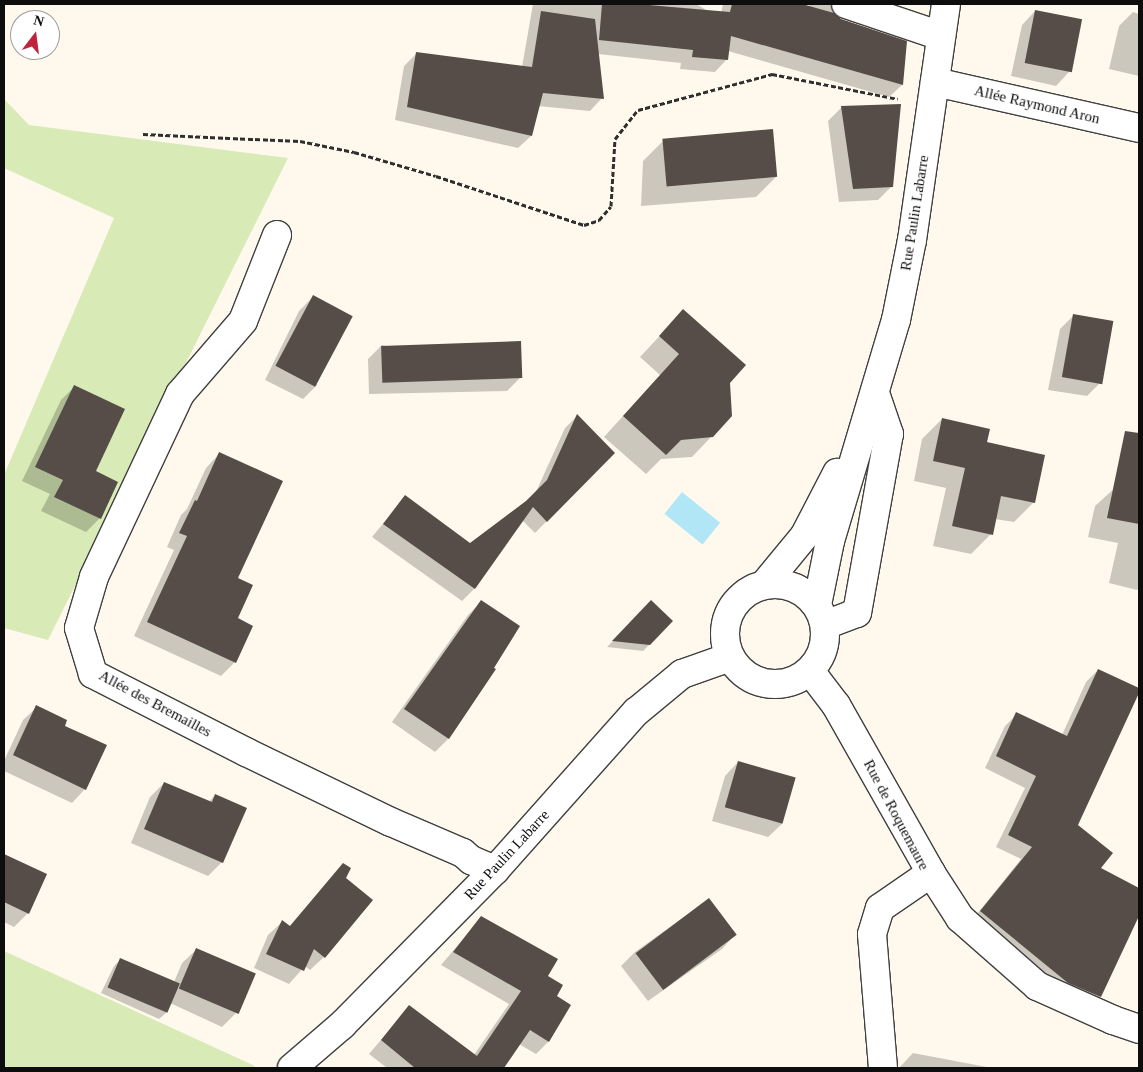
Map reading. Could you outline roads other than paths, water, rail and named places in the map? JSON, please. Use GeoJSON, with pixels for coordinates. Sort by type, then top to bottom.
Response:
{"type":"FeatureCollection","features":[{"type":"Feature","properties":{"kind":"street"},"geometry":{"type":"LineString","coordinates":[[846,4],[942,36]]}},
{"type":"Feature","properties":{"kind":"street","name":"Rue Paulin Labarre"},"geometry":{"type":"LineString","coordinates":[[866,419],[876,393],[896,320],[912,240],[946,4]]}},
{"type":"Feature","properties":{"kind":"street","name":"Allée Raymond Aron"},"geometry":{"type":"LineString","coordinates":[[933,94],[1139,128]]}},
{"type":"Feature","properties":{"kind":"street","name":"Allée des Bremailles"},"geometry":{"type":"LineString","coordinates":[[277,235],[243,320],[180,394],[94,577],[79,628],[93,674],[246,752],[391,822],[463,853],[471,860],[495,870]]}},
{"type":"Feature","properties":{"kind":"street"},"geometry":{"type":"LineString","coordinates":[[821,615],[856,613],[889,434],[876,393]]}},
{"type":"Feature","properties":{"kind":"street"},"geometry":{"type":"LineString","coordinates":[[821,615],[807,595],[794,587],[779,584],[764,585],[750,590],[738,600],[730,613],[725,627],[725,642],[730,657],[739,669],[752,678],[767,683],[782,684],[797,679],[810,670],[822,649],[821,615],[830,541],[866,419]]}},
{"type":"Feature","properties":{"kind":"street"},"geometry":{"type":"LineString","coordinates":[[764,585],[805,535],[866,419]]}},
{"type":"Feature","properties":{"kind":"street","name":"Rue Paulin Labarre"},"geometry":{"type":"LineString","coordinates":[[292,1068],[342,1025],[495,870],[636,712],[682,674],[730,657]]}},
{"type":"Feature","properties":{"kind":"street","name":"Rue de Roquemaure"},"geometry":{"type":"LineString","coordinates":[[810,670],[836,705],[931,873],[880,908],[872,934],[883,1068]]}},
{"type":"Feature","properties":{"kind":"street"},"geometry":{"type":"LineString","coordinates":[[931,873],[960,918],[1037,986],[1113,1020],[1139,1029]]}},
{"type":"Feature","properties":{"kind":"water"},"geometry":{"type":"Polygon","coordinates":[[[682,492],[720,523],[702,545],[664,514],[682,492]]]}}]}
